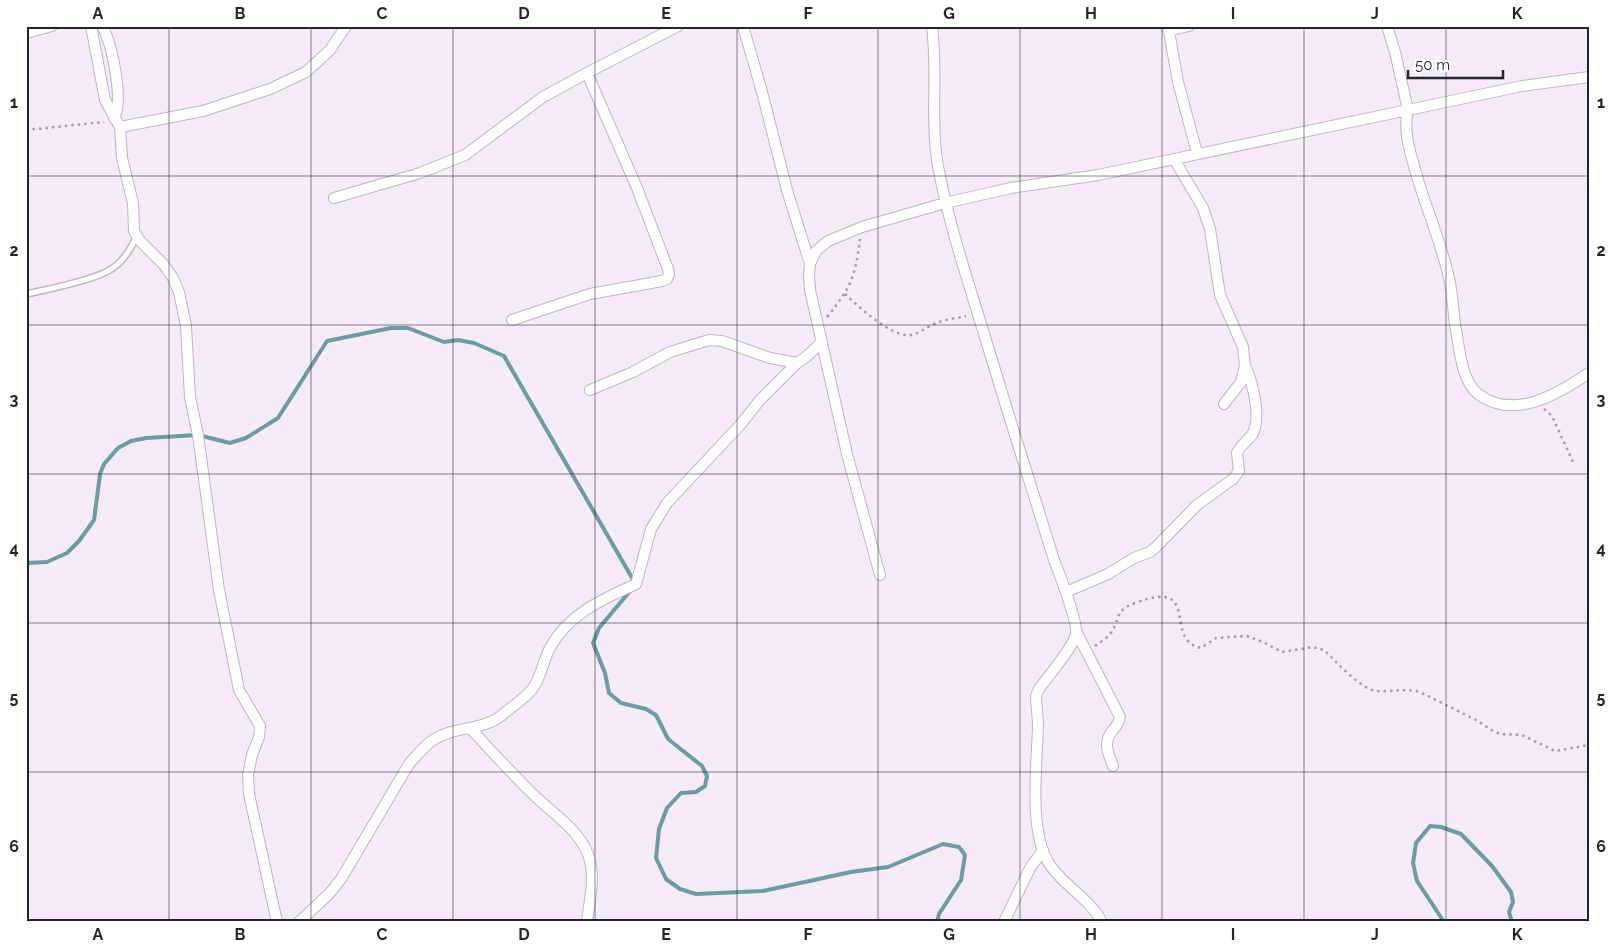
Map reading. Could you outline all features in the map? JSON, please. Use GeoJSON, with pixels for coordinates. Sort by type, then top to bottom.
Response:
{"type":"FeatureCollection","features":[{"type":"Feature","properties":{"kind":"street"},"geometry":{"type":"LineString","coordinates":[[26,33],[52,26]]}},
{"type":"Feature","properties":{"kind":"street"},"geometry":{"type":"LineString","coordinates":[[91,26],[105,100],[116,122]]}},
{"type":"Feature","properties":{"kind":"street"},"geometry":{"type":"LineString","coordinates":[[102,26],[109,45],[118,92],[116,122],[122,158],[134,203],[134,231],[136,236],[173,278],[179,292],[186,326],[190,397],[198,435],[219,590],[239,690],[260,726],[259,737],[252,755],[248,774],[249,794],[277,922]]}},
{"type":"Feature","properties":{"kind":"street"},"geometry":{"type":"LineString","coordinates":[[116,122],[203,112],[270,89],[306,72],[330,50],[346,26]]}},
{"type":"Feature","properties":{"kind":"street"},"geometry":{"type":"LineString","coordinates":[[334,198],[420,173],[465,154],[543,97],[587,72],[678,26]]}},
{"type":"Feature","properties":{"kind":"street"},"geometry":{"type":"LineString","coordinates":[[743,26],[762,92],[786,190],[810,264]]}},
{"type":"Feature","properties":{"kind":"street"},"geometry":{"type":"LineString","coordinates":[[932,26],[936,70],[934,121],[938,163],[945,203],[1052,554],[1066,592],[1077,633],[1088,651],[1120,717],[1118,724],[1107,740],[1106,746],[1112,766]]}},
{"type":"Feature","properties":{"kind":"street"},"geometry":{"type":"LineString","coordinates":[[1190,26],[1168,29],[1178,82],[1196,153]]}},
{"type":"Feature","properties":{"kind":"street"},"geometry":{"type":"LineString","coordinates":[[1386,26],[1395,52],[1408,110],[1405,121],[1408,145],[1449,277],[1454,322],[1466,376],[1470,384],[1477,393],[1494,402],[1506,405],[1537,403],[1589,373]]}},
{"type":"Feature","properties":{"kind":"street"},"geometry":{"type":"LineString","coordinates":[[512,320],[590,294],[662,281],[667,279],[669,274],[637,188],[587,72]]}},
{"type":"Feature","properties":{"kind":"street"},"geometry":{"type":"LineString","coordinates":[[880,575],[847,454],[810,290],[810,264],[816,251],[828,241],[862,227],[945,203],[1011,188],[1098,175],[1522,86],[1589,77]]}},
{"type":"Feature","properties":{"kind":"street"},"geometry":{"type":"LineString","coordinates":[[1066,592],[1108,574],[1134,558],[1150,552],[1197,505],[1236,476],[1239,467],[1238,450],[1253,433],[1255,394],[1245,366],[1243,346],[1220,295],[1210,229],[1203,208],[1174,159]]}},
{"type":"Feature","properties":{"kind":"street"},"geometry":{"type":"LineString","coordinates":[[590,390],[633,372],[670,352],[709,340],[722,341],[770,358],[797,362]]}},
{"type":"Feature","properties":{"kind":"street"},"geometry":{"type":"LineString","coordinates":[[299,922],[329,894],[341,878],[410,764],[420,751],[434,739],[450,733],[489,724],[500,717],[532,689],[550,647],[573,619],[585,609],[636,584],[652,529],[667,503],[741,424],[760,400],[797,362],[806,357],[821,343]]}},
{"type":"Feature","properties":{"kind":"street"},"geometry":{"type":"LineString","coordinates":[[1224,404],[1241,382],[1245,366]]}},
{"type":"Feature","properties":{"kind":"street"},"geometry":{"type":"LineString","coordinates":[[1077,633],[1071,645],[1038,689],[1036,696],[1038,724],[1038,832],[1050,866],[1091,905],[1102,922]]}},
{"type":"Feature","properties":{"kind":"street"},"geometry":{"type":"LineString","coordinates":[[471,729],[536,797],[574,832],[584,845],[590,861],[592,884],[587,922]]}},
{"type":"Feature","properties":{"kind":"street"},"geometry":{"type":"LineString","coordinates":[[1004,922],[1030,868],[1043,850]]}},
{"type":"Feature","properties":{"kind":"lane"},"geometry":{"type":"LineString","coordinates":[[26,294],[107,272],[121,261],[131,249],[136,236]]}},
{"type":"Feature","properties":{"kind":"path"},"geometry":{"type":"LineString","coordinates":[[26,130],[116,122]]}},
{"type":"Feature","properties":{"kind":"path"},"geometry":{"type":"LineString","coordinates":[[818,327],[845,294],[856,268],[862,227]]}},
{"type":"Feature","properties":{"kind":"path"},"geometry":{"type":"LineString","coordinates":[[845,294],[874,318],[903,335],[920,332],[938,322],[978,314]]}},
{"type":"Feature","properties":{"kind":"path"},"geometry":{"type":"LineString","coordinates":[[1537,403],[1552,416],[1573,462]]}},
{"type":"Feature","properties":{"kind":"path"},"geometry":{"type":"LineString","coordinates":[[1088,651],[1110,634],[1116,618],[1127,606],[1152,597],[1170,598],[1176,602],[1180,611],[1181,628],[1188,642],[1193,646],[1201,648],[1216,638],[1247,636],[1282,652],[1313,647],[1318,648],[1324,650],[1361,684],[1375,691],[1394,689],[1420,692],[1500,734],[1522,735],[1555,751],[1589,745]]}},
{"type":"Feature","properties":{"kind":"waterway"},"geometry":{"type":"LineString","coordinates":[[26,563],[47,562],[67,553],[79,541],[94,520],[100,474],[104,464],[118,448],[131,441],[146,438],[198,435],[230,443],[246,438],[278,418],[327,341],[391,328],[408,328],[444,342],[458,340],[474,343],[504,356],[635,583]]}},
{"type":"Feature","properties":{"kind":"waterway"},"geometry":{"type":"LineString","coordinates":[[631,590],[599,628],[593,643],[605,673],[609,693],[621,703],[646,709],[656,715],[668,739],[702,766],[707,776],[705,786],[696,792],[681,793],[667,808],[659,829],[656,858],[666,879],[680,889],[696,894],[763,891],[851,872],[888,867],[943,844],[959,847],[965,855],[961,880],[939,914],[937,922]]}},
{"type":"Feature","properties":{"kind":"waterway"},"geometry":{"type":"LineString","coordinates":[[1444,922],[1417,881],[1413,863],[1416,843],[1430,826],[1441,827],[1461,834],[1492,866],[1511,892],[1513,902],[1509,912],[1512,922]]}}]}
